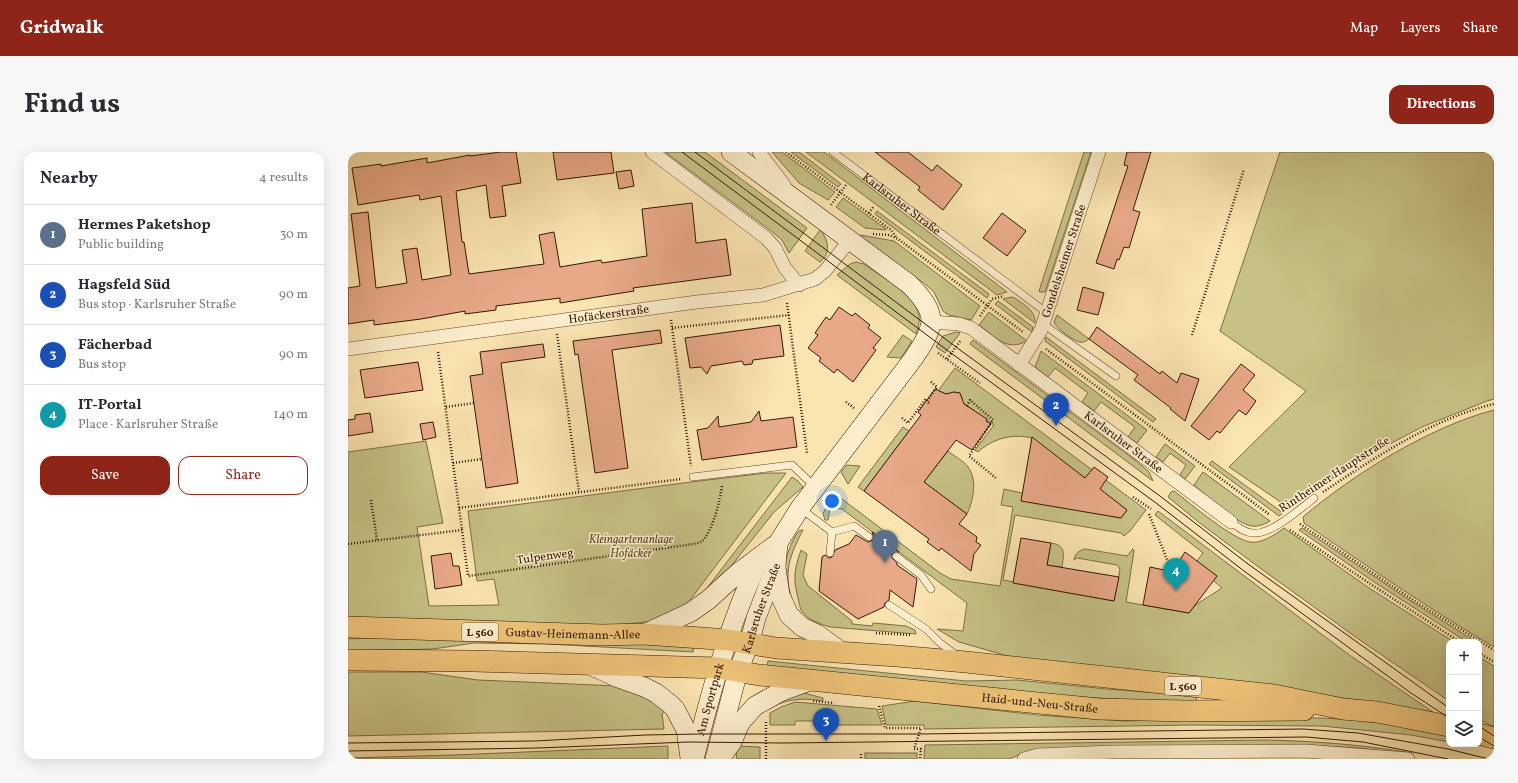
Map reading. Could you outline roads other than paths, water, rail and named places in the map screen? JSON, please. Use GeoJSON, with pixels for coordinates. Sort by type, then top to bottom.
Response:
{"type":"FeatureCollection","features":[{"type":"Feature","properties":{"kind":"main road","name":"Gustav-Heinemann-Allee"},"geometry":{"type":"LineString","coordinates":[[348,627],[602,635],[644,634],[728,640],[749,644]]}},
{"type":"Feature","properties":{"kind":"main road","name":"Haid-und-Neu-Straße"},"geometry":{"type":"LineString","coordinates":[[749,644],[776,648],[966,662],[1274,695],[1446,725]]}},
{"type":"Feature","properties":{"kind":"main road","name":"L 560"},"geometry":{"type":"LineString","coordinates":[[348,660],[474,661],[728,670]]}},
{"type":"Feature","properties":{"kind":"main road","name":"Haid-und-Neu-Straße"},"geometry":{"type":"LineString","coordinates":[[728,670],[759,675],[1098,709],[1263,711],[1343,708]]}},
{"type":"Feature","properties":{"kind":"main road"},"geometry":{"type":"LineString","coordinates":[[1482,735],[1494,738]]}},
{"type":"Feature","properties":{"kind":"street"},"geometry":{"type":"LineString","coordinates":[[652,152],[766,238],[775,248],[785,268],[798,285]]}},
{"type":"Feature","properties":{"kind":"street"},"geometry":{"type":"LineString","coordinates":[[731,152],[909,284],[920,295],[928,307],[931,322]]}},
{"type":"Feature","properties":{"kind":"street"},"geometry":{"type":"LineString","coordinates":[[759,152],[794,200]]}},
{"type":"Feature","properties":{"kind":"street","name":"Gondelsheimer Straße"},"geometry":{"type":"LineString","coordinates":[[1019,365],[1035,341],[1045,319],[1099,152]]}},
{"type":"Feature","properties":{"kind":"street","name":"Hofäckerstraße"},"geometry":{"type":"LineString","coordinates":[[348,349],[698,302],[763,295],[810,282],[819,277],[850,240]]}},
{"type":"Feature","properties":{"kind":"street","name":"Karlsruher Straße"},"geometry":{"type":"LineString","coordinates":[[728,640],[747,585],[768,562],[800,508],[913,359],[928,336],[931,322],[959,324],[970,328],[1231,522]]}},
{"type":"Feature","properties":{"kind":"street"},"geometry":{"type":"LineString","coordinates":[[644,634],[691,612],[708,600],[739,572],[768,562],[789,615],[802,627],[817,634],[840,652]]}},
{"type":"Feature","properties":{"kind":"street","name":"Karlsruher Straße"},"geometry":{"type":"LineString","coordinates":[[728,670],[749,644],[768,562]]}},
{"type":"Feature","properties":{"kind":"street","name":"Am Sportpark"},"geometry":{"type":"LineString","coordinates":[[715,759],[728,670],[728,640]]}},
{"type":"Feature","properties":{"kind":"street"},"geometry":{"type":"LineString","coordinates":[[590,665],[616,677],[644,687],[670,704],[675,709],[686,730],[690,759]]}},
{"type":"Feature","properties":{"kind":"street","name":"Am Sportpark"},"geometry":{"type":"LineString","coordinates":[[694,759],[728,670]]}},
{"type":"Feature","properties":{"kind":"street"},"geometry":{"type":"LineString","coordinates":[[720,759],[732,742],[740,723],[755,706],[782,691],[812,680]]}},
{"type":"Feature","properties":{"kind":"street"},"geometry":{"type":"LineString","coordinates":[[1024,759],[1038,755],[1092,753],[1305,752],[1408,759]]}},
{"type":"Feature","properties":{"kind":"lane","name":"Karlsruher Straße"},"geometry":{"type":"LineString","coordinates":[[833,152],[1019,292],[1045,319],[1116,376]]}},
{"type":"Feature","properties":{"kind":"lane"},"geometry":{"type":"LineString","coordinates":[[690,478],[792,465],[816,488]]}},
{"type":"Feature","properties":{"kind":"lane","name":"Rintheimer Hauptstraße"},"geometry":{"type":"LineString","coordinates":[[1231,522],[1247,532],[1260,533],[1267,531],[1314,498]]}},
{"type":"Feature","properties":{"kind":"lane"},"geometry":{"type":"LineString","coordinates":[[800,508],[832,532]]}},
{"type":"Feature","properties":{"kind":"lane"},"geometry":{"type":"LineString","coordinates":[[832,532],[854,526],[869,537]]}},
{"type":"Feature","properties":{"kind":"lane"},"geometry":{"type":"LineString","coordinates":[[830,553],[832,532]]}},
{"type":"Feature","properties":{"kind":"lane"},"geometry":{"type":"LineString","coordinates":[[896,556],[921,575],[932,589]]}},
{"type":"Feature","properties":{"kind":"lane"},"geometry":{"type":"LineString","coordinates":[[888,605],[926,628],[940,643],[966,662]]}},
{"type":"Feature","properties":{"kind":"tram line"},"geometry":{"type":"LineString","coordinates":[[682,152],[951,353],[1156,503],[1244,571],[1411,693],[1446,716]]}},
{"type":"Feature","properties":{"kind":"tram line"},"geometry":{"type":"LineString","coordinates":[[695,152],[956,347],[1160,496],[1248,564],[1446,706]]}},
{"type":"Feature","properties":{"kind":"tram line"},"geometry":{"type":"LineString","coordinates":[[1482,728],[1494,736]]}},
{"type":"Feature","properties":{"kind":"tram line"},"geometry":{"type":"LineString","coordinates":[[348,743],[535,741],[645,735],[700,734],[919,734],[1303,729],[1358,733],[1448,749],[1489,759]]}},
{"type":"Feature","properties":{"kind":"tram line"},"geometry":{"type":"LineString","coordinates":[[348,751],[538,748],[688,742],[783,743],[1306,737],[1363,742],[1448,759]]}},
{"type":"Feature","properties":{"kind":"tram line"},"geometry":{"type":"LineString","coordinates":[[1482,739],[1494,746]]}},
{"type":"Feature","properties":{"kind":"place","name":"Hagsfeld Süd"},"geometry":{"type":"Point","coordinates":[1056,426]}},
{"type":"Feature","properties":{"kind":"place","name":"Hermes Paketshop"},"geometry":{"type":"Point","coordinates":[885,563]}},
{"type":"Feature","properties":{"kind":"place","name":"IT-Portal"},"geometry":{"type":"Point","coordinates":[1176,591]}},
{"type":"Feature","properties":{"kind":"place","name":"Fächerbad"},"geometry":{"type":"Point","coordinates":[826,741]}},
{"type":"Feature","properties":{"kind":"park label","name":"Kleingartenanlage Hofäcker"},"geometry":{"type":"Point","coordinates":[631,546]}}]}
